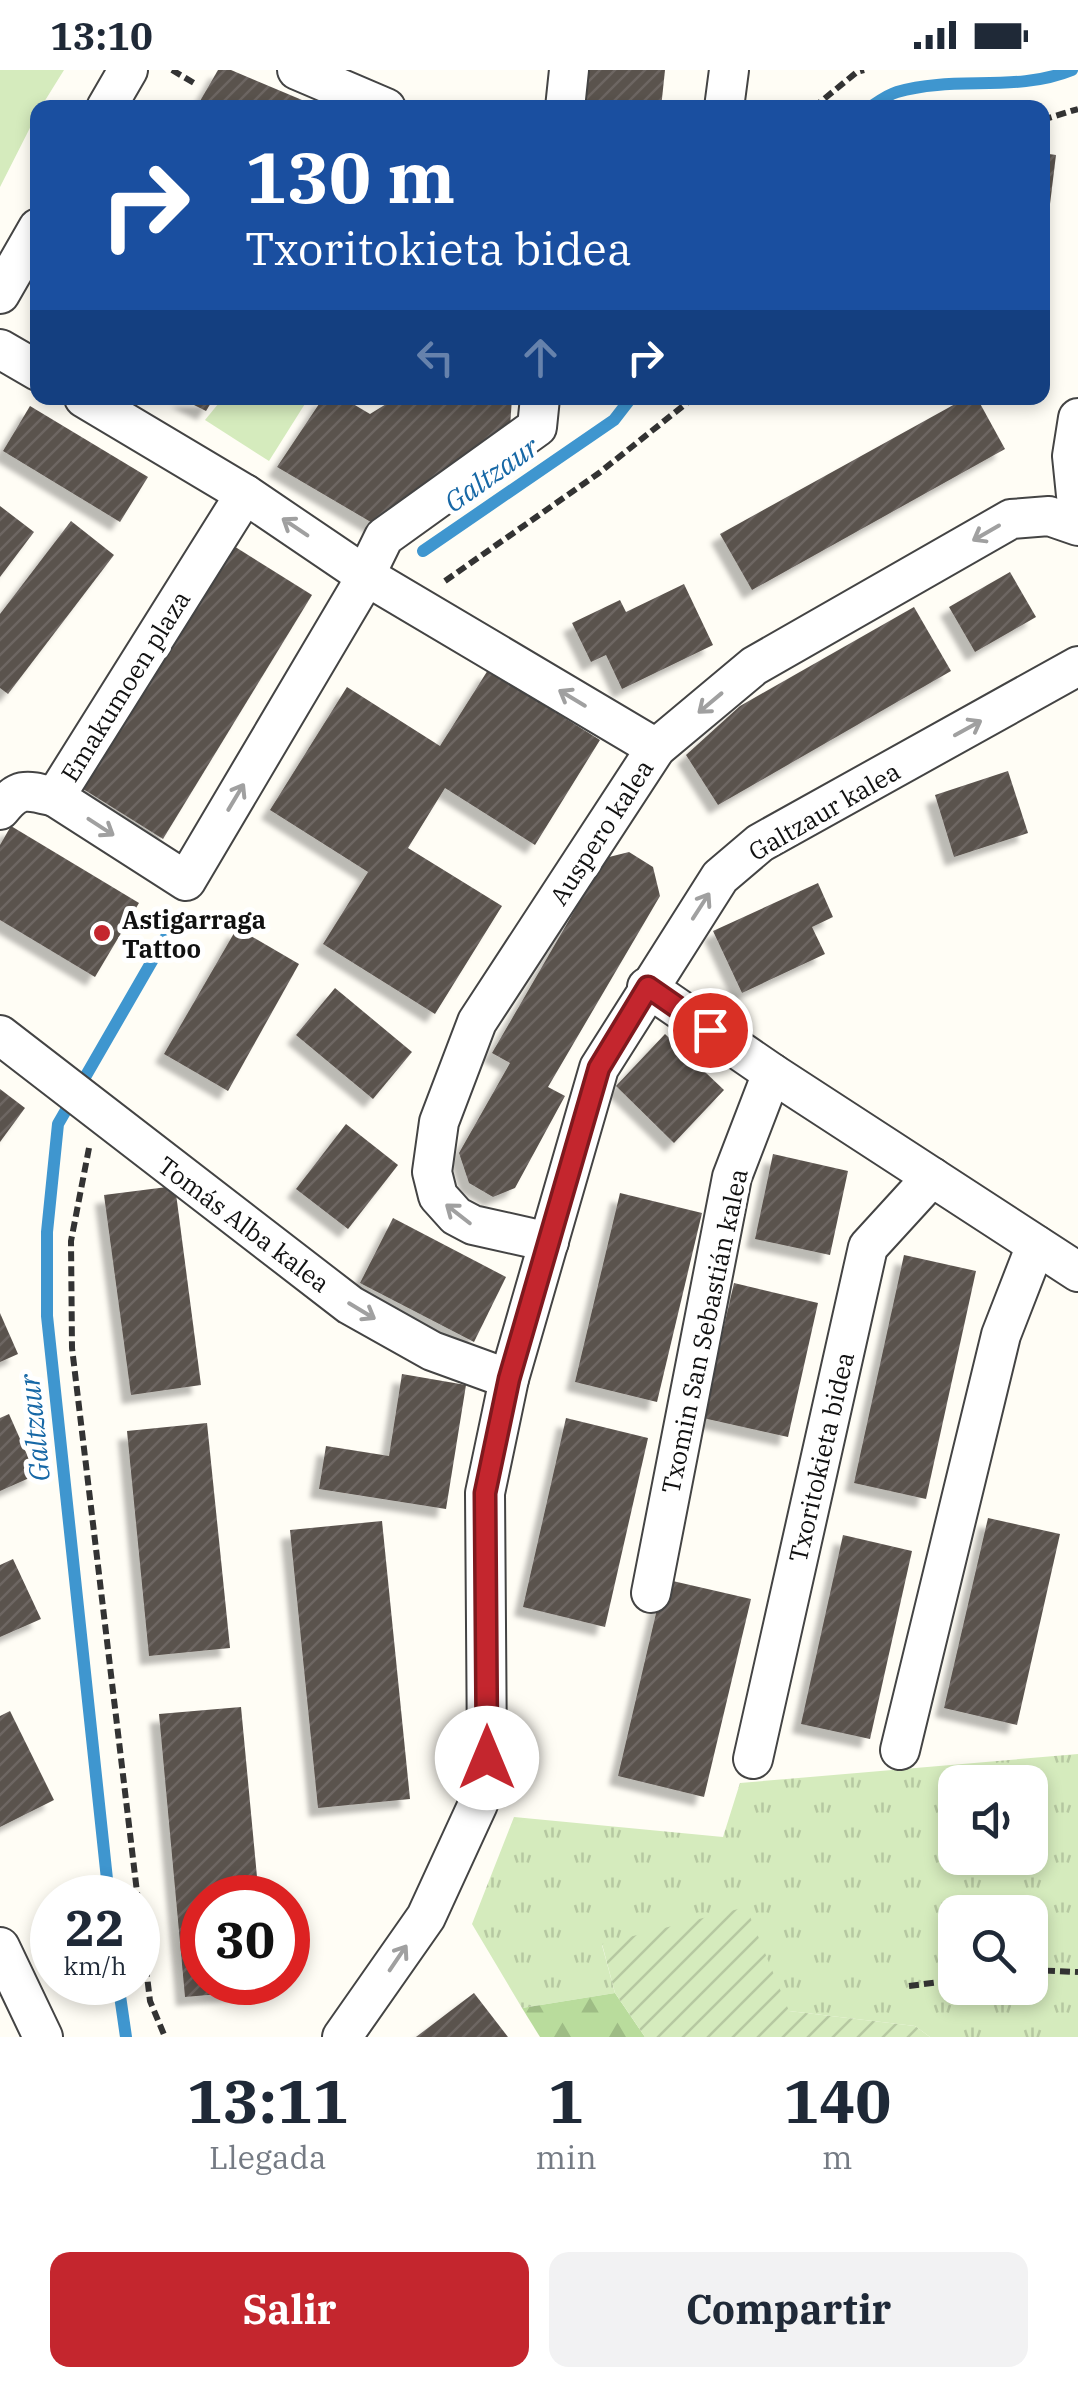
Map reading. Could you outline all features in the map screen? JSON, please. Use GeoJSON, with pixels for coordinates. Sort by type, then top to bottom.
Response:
{"type":"FeatureCollection","features":[{"type":"Feature","properties":{"kind":"street"},"geometry":{"type":"LineString","coordinates":[[111,100],[128,70]]}},
{"type":"Feature","properties":{"kind":"street"},"geometry":{"type":"LineString","coordinates":[[297,70],[367,100]]}},
{"type":"Feature","properties":{"kind":"street"},"geometry":{"type":"LineString","coordinates":[[566,100],[569,70]]}},
{"type":"Feature","properties":{"kind":"street"},"geometry":{"type":"LineString","coordinates":[[725,100],[730,70]]}},
{"type":"Feature","properties":{"kind":"street"},"geometry":{"type":"LineString","coordinates":[[0,294],[30,242]]}},
{"type":"Feature","properties":{"kind":"street"},"geometry":{"type":"LineString","coordinates":[[0,349],[30,366]]}},
{"type":"Feature","properties":{"kind":"street"},"geometry":{"type":"LineString","coordinates":[[96,405],[245,494],[366,576],[656,748]]}},
{"type":"Feature","properties":{"kind":"street"},"geometry":{"type":"LineString","coordinates":[[366,576],[384,537],[537,427],[539,405]]}},
{"type":"Feature","properties":{"kind":"street"},"geometry":{"type":"LineString","coordinates":[[1078,418],[1072,456],[1078,515]]}},
{"type":"Feature","properties":{"kind":"street","name":"Emakumoen plaza"},"geometry":{"type":"LineString","coordinates":[[245,494],[55,797],[186,881],[366,576]]}},
{"type":"Feature","properties":{"kind":"street","name":"Auspero kalea"},"geometry":{"type":"LineString","coordinates":[[549,1242],[473,1225],[456,1216],[438,1196],[432,1172],[440,1122],[477,1022],[656,748],[754,666],[1011,520],[1049,516],[1078,526]]}},
{"type":"Feature","properties":{"kind":"street","name":"Galtzaur kalea"},"geometry":{"type":"LineString","coordinates":[[342,2037],[426,1916],[478,1804],[487,1758],[485,1493],[509,1379],[599,1068],[720,876],[760,843],[1078,666]]}},
{"type":"Feature","properties":{"kind":"street"},"geometry":{"type":"LineString","coordinates":[[0,810],[11,796],[28,790],[55,797]]}},
{"type":"Feature","properties":{"kind":"street"},"geometry":{"type":"LineString","coordinates":[[648,987],[772,1073],[1078,1272]]}},
{"type":"Feature","properties":{"kind":"street","name":"Tomás Alba kalea"},"geometry":{"type":"LineString","coordinates":[[0,1035],[350,1304],[432,1351],[509,1379]]}},
{"type":"Feature","properties":{"kind":"street","name":"Txomin San Sebastián kalea"},"geometry":{"type":"LineString","coordinates":[[651,1594],[732,1177],[772,1073]]}},
{"type":"Feature","properties":{"kind":"street","name":"Txoritokieta bidea"},"geometry":{"type":"LineString","coordinates":[[753,1759],[868,1247],[932,1177]]}},
{"type":"Feature","properties":{"kind":"street"},"geometry":{"type":"LineString","coordinates":[[900,1750],[1001,1335],[1036,1245]]}},
{"type":"Feature","properties":{"kind":"street"},"geometry":{"type":"LineString","coordinates":[[0,1946],[43,2037]]}},
{"type":"Feature","properties":{"kind":"path"},"geometry":{"type":"LineString","coordinates":[[172,70],[194,83]]}},
{"type":"Feature","properties":{"kind":"path"},"geometry":{"type":"LineString","coordinates":[[823,100],[864,70]]}},
{"type":"Feature","properties":{"kind":"path"},"geometry":{"type":"LineString","coordinates":[[1050,118],[1078,109]]}},
{"type":"Feature","properties":{"kind":"path"},"geometry":{"type":"LineString","coordinates":[[412,604],[598,473],[685,405]]}},
{"type":"Feature","properties":{"kind":"path"},"geometry":{"type":"LineString","coordinates":[[100,1113],[88,1150],[71,1241],[72,1348],[150,2001],[164,2037]]}},
{"type":"Feature","properties":{"kind":"path"},"geometry":{"type":"LineString","coordinates":[[1048,1971],[1078,1972]]}},
{"type":"Feature","properties":{"kind":"path"},"geometry":{"type":"LineString","coordinates":[[909,1986],[938,1982]]}},
{"type":"Feature","properties":{"kind":"green space"},"geometry":{"type":"Polygon","coordinates":[[[0,70],[64,70],[45,100],[30,100],[30,128],[0,187],[0,70]]]}},
{"type":"Feature","properties":{"kind":"green space"},"geometry":{"type":"Polygon","coordinates":[[[217,405],[304,405],[269,461],[205,420],[217,405]]]}},
{"type":"Feature","properties":{"kind":"green space"},"geometry":{"type":"Polygon","coordinates":[[[1078,1754],[1078,2037],[930,2037],[915,2026],[789,2011],[602,1945],[615,1993],[522,2008],[472,1924],[514,1817],[723,1837],[740,1783],[938,1766],[938,1875],[1048,1875],[1048,1765],[950,1765],[1078,1754]]]}},
{"type":"Feature","properties":{"kind":"green space"},"geometry":{"type":"Polygon","coordinates":[[[746,1907],[789,2011],[915,2026],[930,2037],[645,2037],[615,1993],[602,1944],[746,1907]]]}},
{"type":"Feature","properties":{"kind":"green space"},"geometry":{"type":"Polygon","coordinates":[[[615,1993],[645,2037],[540,2037],[522,2008],[615,1993]]]}},
{"type":"Feature","properties":{"kind":"building"},"geometry":{"type":"Polygon","coordinates":[[[218,70],[231,70],[302,100],[201,100],[218,70]]]}},
{"type":"Feature","properties":{"kind":"building"},"geometry":{"type":"Polygon","coordinates":[[[577,70],[665,70],[662,100],[574,100],[577,70]]]}},
{"type":"Feature","properties":{"kind":"building"},"geometry":{"type":"Polygon","coordinates":[[[1050,154],[1056,155],[1050,204],[1050,154]]]}},
{"type":"Feature","properties":{"kind":"building"},"geometry":{"type":"Polygon","coordinates":[[[318,405],[355,405],[370,414],[385,405],[512,405],[509,442],[381,528],[277,467],[318,405]]]}},
{"type":"Feature","properties":{"kind":"building"},"geometry":{"type":"Polygon","coordinates":[[[953,405],[981,405],[1005,449],[752,590],[720,534],[953,405]]]}},
{"type":"Feature","properties":{"kind":"building"},"geometry":{"type":"Polygon","coordinates":[[[30,406],[148,477],[120,522],[3,451],[30,406]]]}},
{"type":"Feature","properties":{"kind":"building"},"geometry":{"type":"Polygon","coordinates":[[[0,506],[34,532],[0,577],[0,506]]]}},
{"type":"Feature","properties":{"kind":"building"},"geometry":{"type":"Polygon","coordinates":[[[71,521],[114,555],[8,694],[0,688],[0,614],[71,521]]]}},
{"type":"Feature","properties":{"kind":"building"},"geometry":{"type":"Polygon","coordinates":[[[229,543],[312,595],[163,839],[80,787],[229,543]]]}},
{"type":"Feature","properties":{"kind":"building"},"geometry":{"type":"Polygon","coordinates":[[[1010,572],[1036,617],[975,652],[949,607],[1010,572]]]}},
{"type":"Feature","properties":{"kind":"building"},"geometry":{"type":"Polygon","coordinates":[[[684,584],[713,645],[622,689],[606,655],[591,662],[572,623],[620,600],[626,612],[684,584]]]}},
{"type":"Feature","properties":{"kind":"building"},"geometry":{"type":"Polygon","coordinates":[[[914,607],[951,671],[718,805],[686,755],[740,706],[914,607]]]}},
{"type":"Feature","properties":{"kind":"building"},"geometry":{"type":"Polygon","coordinates":[[[488,670],[600,740],[535,845],[445,788],[408,848],[502,906],[435,1014],[323,944],[368,872],[270,810],[347,687],[440,746],[488,670]]]}},
{"type":"Feature","properties":{"kind":"building"},"geometry":{"type":"Polygon","coordinates":[[[1008,771],[1028,833],[954,857],[935,795],[1008,771]]]}},
{"type":"Feature","properties":{"kind":"building"},"geometry":{"type":"Polygon","coordinates":[[[11,826],[139,903],[95,977],[0,920],[0,845],[11,826]]]}},
{"type":"Feature","properties":{"kind":"building"},"geometry":{"type":"Polygon","coordinates":[[[629,852],[653,867],[660,896],[548,1087],[565,1096],[515,1188],[493,1197],[469,1183],[459,1153],[510,1063],[492,1053],[605,858],[629,852]]]}},
{"type":"Feature","properties":{"kind":"building"},"geometry":{"type":"Polygon","coordinates":[[[818,883],[833,917],[812,927],[825,954],[742,993],[713,931],[818,883]]]}},
{"type":"Feature","properties":{"kind":"building"},"geometry":{"type":"Polygon","coordinates":[[[237,928],[299,964],[228,1091],[164,1054],[237,928]]]}},
{"type":"Feature","properties":{"kind":"building"},"geometry":{"type":"Polygon","coordinates":[[[335,988],[412,1052],[373,1099],[296,1035],[335,988]]]}},
{"type":"Feature","properties":{"kind":"building"},"geometry":{"type":"Polygon","coordinates":[[[665,1034],[724,1090],[674,1143],[616,1086],[665,1034]]]}},
{"type":"Feature","properties":{"kind":"building"},"geometry":{"type":"Polygon","coordinates":[[[0,1089],[25,1108],[0,1142],[0,1089]]]}},
{"type":"Feature","properties":{"kind":"building"},"geometry":{"type":"Polygon","coordinates":[[[346,1124],[398,1165],[348,1229],[296,1189],[346,1124]]]}},
{"type":"Feature","properties":{"kind":"building"},"geometry":{"type":"Polygon","coordinates":[[[773,1154],[848,1171],[830,1255],[755,1239],[773,1154]]]}},
{"type":"Feature","properties":{"kind":"building"},"geometry":{"type":"Polygon","coordinates":[[[175,1186],[201,1385],[131,1395],[104,1195],[175,1186]]]}},
{"type":"Feature","properties":{"kind":"building"},"geometry":{"type":"Polygon","coordinates":[[[620,1193],[702,1213],[657,1402],[575,1382],[620,1193]]]}},
{"type":"Feature","properties":{"kind":"building"},"geometry":{"type":"Polygon","coordinates":[[[393,1218],[506,1277],[474,1342],[360,1283],[393,1218]]]}},
{"type":"Feature","properties":{"kind":"building"},"geometry":{"type":"Polygon","coordinates":[[[904,1255],[976,1271],[926,1499],[854,1483],[904,1255]]]}},
{"type":"Feature","properties":{"kind":"building"},"geometry":{"type":"Polygon","coordinates":[[[734,1283],[818,1303],[788,1437],[703,1418],[734,1283]]]}},
{"type":"Feature","properties":{"kind":"building"},"geometry":{"type":"Polygon","coordinates":[[[0,1313],[18,1354],[0,1362],[0,1313]]]}},
{"type":"Feature","properties":{"kind":"building"},"geometry":{"type":"Polygon","coordinates":[[[402,1374],[466,1385],[446,1509],[319,1489],[326,1446],[389,1456],[402,1374]]]}},
{"type":"Feature","properties":{"kind":"building"},"geometry":{"type":"Polygon","coordinates":[[[9,1414],[36,1475],[0,1491],[0,1418],[9,1414]]]}},
{"type":"Feature","properties":{"kind":"building"},"geometry":{"type":"Polygon","coordinates":[[[566,1418],[648,1438],[605,1627],[523,1607],[566,1418]]]}},
{"type":"Feature","properties":{"kind":"building"},"geometry":{"type":"Polygon","coordinates":[[[207,1423],[230,1648],[149,1656],[127,1431],[207,1423]]]}},
{"type":"Feature","properties":{"kind":"building"},"geometry":{"type":"Polygon","coordinates":[[[988,1518],[1060,1534],[1017,1725],[944,1708],[988,1518]]]}},
{"type":"Feature","properties":{"kind":"building"},"geometry":{"type":"Polygon","coordinates":[[[382,1521],[410,1799],[318,1808],[290,1530],[382,1521]]]}},
{"type":"Feature","properties":{"kind":"building"},"geometry":{"type":"Polygon","coordinates":[[[843,1535],[912,1551],[870,1739],[801,1724],[843,1535]]]}},
{"type":"Feature","properties":{"kind":"building"},"geometry":{"type":"Polygon","coordinates":[[[13,1559],[41,1619],[0,1637],[0,1565],[13,1559]]]}},
{"type":"Feature","properties":{"kind":"building"},"geometry":{"type":"Polygon","coordinates":[[[664,1579],[751,1599],[704,1797],[618,1776],[664,1579]]]}},
{"type":"Feature","properties":{"kind":"building"},"geometry":{"type":"Polygon","coordinates":[[[241,1707],[257,1875],[180,1875],[180,1943],[159,1714],[241,1707]]]}},
{"type":"Feature","properties":{"kind":"building"},"geometry":{"type":"Polygon","coordinates":[[[10,1711],[54,1800],[0,1827],[0,1716],[10,1711]]]}},
{"type":"Feature","properties":{"kind":"building"},"geometry":{"type":"Polygon","coordinates":[[[474,1993],[508,2037],[416,2037],[474,1993]]]}},
{"type":"Feature","properties":{"kind":"waterway","name":"Galtzaur"},"geometry":{"type":"LineString","coordinates":[[881,100],[919,87],[1029,81],[1072,70]]}},
{"type":"Feature","properties":{"kind":"waterway","name":"Galtzaur"},"geometry":{"type":"LineString","coordinates":[[423,551],[614,420],[626,405]]}},
{"type":"Feature","properties":{"kind":"waterway","name":"Galtzaur"},"geometry":{"type":"LineString","coordinates":[[107,1875],[47,1316],[47,1232],[58,1124],[174,923]]}},
{"type":"Feature","properties":{"kind":"waterway","name":"Galtzaur"},"geometry":{"type":"LineString","coordinates":[[121,2005],[126,2037]]}},
{"type":"Feature","properties":{"kind":"place","name":"Astigarraga Tattoo"},"geometry":{"type":"Point","coordinates":[102,933]}},
{"type":"Feature","properties":{"kind":"route"},"geometry":{"type":"LineString","coordinates":[[487,1758],[485,1493],[509,1379],[599,1068],[648,987],[710,1030]]}}]}
